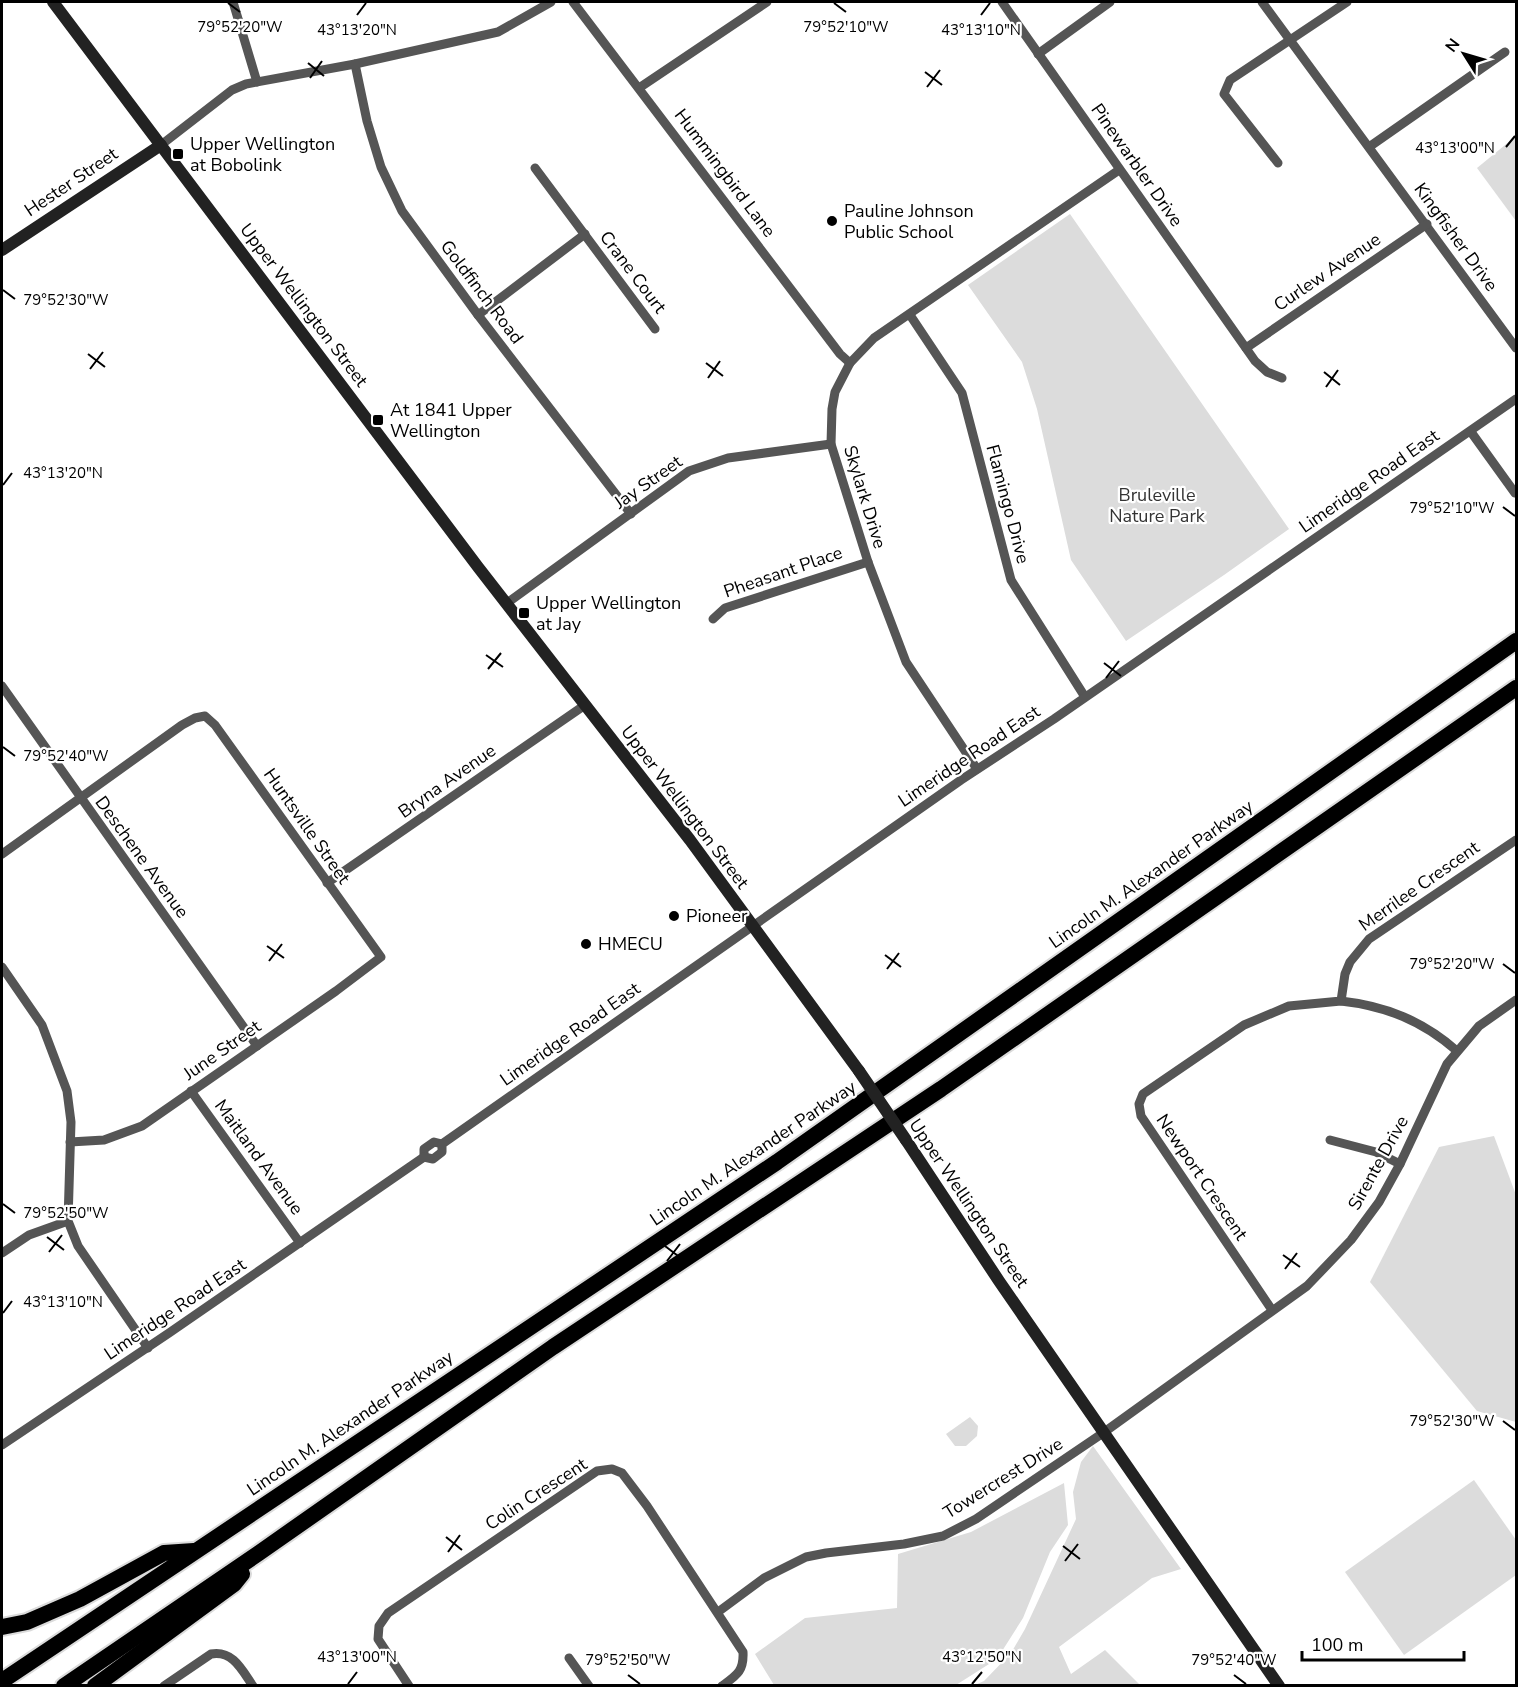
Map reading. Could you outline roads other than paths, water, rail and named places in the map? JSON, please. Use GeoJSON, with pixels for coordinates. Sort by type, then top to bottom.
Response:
{"type":"FeatureCollection","features":[{"type":"Feature","properties":{"kind":"highway"},"geometry":{"type":"LineString","coordinates":[[1446,690],[1471,663],[1516,629]]}},
{"type":"Feature","properties":{"kind":"highway","name":"Lincoln M. Alexander Parkway"},"geometry":{"type":"LineString","coordinates":[[2,1681],[777,1162],[1516,641]]}},
{"type":"Feature","properties":{"kind":"highway"},"geometry":{"type":"LineString","coordinates":[[64,1686],[563,1341],[941,1089],[1516,688]]}},
{"type":"Feature","properties":{"kind":"highway"},"geometry":{"type":"LineString","coordinates":[[2,1628],[27,1622],[80,1599],[164,1552],[195,1551]]}},
{"type":"Feature","properties":{"kind":"highway"},"geometry":{"type":"LineString","coordinates":[[95,1686],[234,1584],[259,1553]]}},
{"type":"Feature","properties":{"kind":"main road","name":"Upper Wellington Street"},"geometry":{"type":"LineString","coordinates":[[53,2],[753,925],[859,1071],[999,1281],[1279,1686]]}},
{"type":"Feature","properties":{"kind":"main road","name":"Hester Street"},"geometry":{"type":"LineString","coordinates":[[2,250],[160,145]]}},
{"type":"Feature","properties":{"kind":"street"},"geometry":{"type":"LineString","coordinates":[[233,2],[257,82]]}},
{"type":"Feature","properties":{"kind":"street"},"geometry":{"type":"LineString","coordinates":[[160,145],[232,90],[257,82],[355,64],[498,32],[551,2]]}},
{"type":"Feature","properties":{"kind":"street","name":"Hummingbird Lane"},"geometry":{"type":"LineString","coordinates":[[573,2],[840,354],[850,363]]}},
{"type":"Feature","properties":{"kind":"street"},"geometry":{"type":"LineString","coordinates":[[639,88],[767,2]]}},
{"type":"Feature","properties":{"kind":"street","name":"Pinewarbler Drive"},"geometry":{"type":"LineString","coordinates":[[1002,2],[1246,348],[1267,372],[1282,378]]}},
{"type":"Feature","properties":{"kind":"street"},"geometry":{"type":"LineString","coordinates":[[1038,54],[1110,2]]}},
{"type":"Feature","properties":{"kind":"street","name":"Kingfisher Drive"},"geometry":{"type":"LineString","coordinates":[[1262,2],[1516,348]]}},
{"type":"Feature","properties":{"kind":"street"},"geometry":{"type":"LineString","coordinates":[[1278,163],[1224,94],[1230,80],[1347,2]]}},
{"type":"Feature","properties":{"kind":"street"},"geometry":{"type":"LineString","coordinates":[[1369,147],[1505,52]]}},
{"type":"Feature","properties":{"kind":"street","name":"Goldfinch Road"},"geometry":{"type":"LineString","coordinates":[[355,64],[367,121],[381,167],[402,211],[478,315],[631,514]]}},
{"type":"Feature","properties":{"kind":"street","name":"Crane Court"},"geometry":{"type":"LineString","coordinates":[[535,168],[655,329]]}},
{"type":"Feature","properties":{"kind":"street","name":"Skylark Drive"},"geometry":{"type":"LineString","coordinates":[[977,769],[906,662],[868,562],[831,444],[835,392],[850,363],[874,338],[1119,170]]}},
{"type":"Feature","properties":{"kind":"street","name":"Curlew Avenue"},"geometry":{"type":"LineString","coordinates":[[1246,348],[1427,225]]}},
{"type":"Feature","properties":{"kind":"street","name":"Crane Court"},"geometry":{"type":"LineString","coordinates":[[478,315],[585,234]]}},
{"type":"Feature","properties":{"kind":"street","name":"Flamingo Drive"},"geometry":{"type":"LineString","coordinates":[[910,315],[962,393],[1011,580],[1084,697]]}},
{"type":"Feature","properties":{"kind":"street","name":"Limeridge Road East"},"geometry":{"type":"LineString","coordinates":[[2,1445],[148,1348],[424,1157],[424,1149],[434,1142],[442,1144],[977,769],[1516,399]]}},
{"type":"Feature","properties":{"kind":"street"},"geometry":{"type":"LineString","coordinates":[[1471,432],[1515,493]]}},
{"type":"Feature","properties":{"kind":"street","name":"Jay Street"},"geometry":{"type":"LineString","coordinates":[[507,603],[689,471],[728,458],[831,444]]}},
{"type":"Feature","properties":{"kind":"street","name":"Pheasant Place"},"geometry":{"type":"LineString","coordinates":[[713,620],[725,608],[868,562]]}},
{"type":"Feature","properties":{"kind":"street","name":"Deschene Avenue"},"geometry":{"type":"LineString","coordinates":[[2,686],[257,1046]]}},
{"type":"Feature","properties":{"kind":"street","name":"Bryna Avenue"},"geometry":{"type":"LineString","coordinates":[[327,884],[585,705]]}},
{"type":"Feature","properties":{"kind":"street","name":"Huntsville Street"},"geometry":{"type":"LineString","coordinates":[[79,797],[182,725],[205,716],[215,725],[381,957]]}},
{"type":"Feature","properties":{"kind":"street"},"geometry":{"type":"LineString","coordinates":[[2,854],[79,797]]}},
{"type":"Feature","properties":{"kind":"street","name":"Merrilee Crescent"},"geometry":{"type":"LineString","coordinates":[[1340,1001],[1345,974],[1356,953],[1369,939],[1516,840]]}},
{"type":"Feature","properties":{"kind":"street","name":"June Street"},"geometry":{"type":"LineString","coordinates":[[70,1142],[104,1140],[132,1131],[158,1116],[381,957]]}},
{"type":"Feature","properties":{"kind":"street"},"geometry":{"type":"LineString","coordinates":[[2,967],[42,1024],[67,1090],[71,1122],[68,1221],[78,1246],[148,1348]]}},
{"type":"Feature","properties":{"kind":"street","name":"Sirente Drive"},"geometry":{"type":"LineString","coordinates":[[1103,1433],[1307,1286],[1350,1240],[1379,1202],[1400,1164],[1437,1084],[1457,1051],[1479,1026],[1516,1000]]}},
{"type":"Feature","properties":{"kind":"street","name":"Newport Crescent"},"geometry":{"type":"LineString","coordinates":[[1272,1310],[1141,1116],[1139,1104],[1143,1094],[1244,1025],[1289,1006],[1340,1001],[1377,1006],[1406,1016],[1433,1031],[1457,1051]]}},
{"type":"Feature","properties":{"kind":"street","name":"Maitland Avenue"},"geometry":{"type":"LineString","coordinates":[[191,1091],[300,1243]]}},
{"type":"Feature","properties":{"kind":"street"},"geometry":{"type":"LineString","coordinates":[[1330,1140],[1376,1152],[1400,1164]]}},
{"type":"Feature","properties":{"kind":"street"},"geometry":{"type":"LineString","coordinates":[[2,1253],[29,1235],[68,1221]]}},
{"type":"Feature","properties":{"kind":"street","name":"Towercrest Drive"},"geometry":{"type":"LineString","coordinates":[[718,1612],[764,1578],[806,1557],[826,1552],[904,1544],[943,1536],[976,1519],[1103,1433]]}},
{"type":"Feature","properties":{"kind":"street","name":"Colin Crescent"},"geometry":{"type":"LineString","coordinates":[[409,1686],[378,1639],[379,1626],[388,1613],[597,1472],[612,1469],[622,1473],[628,1481],[743,1652],[744,1664],[738,1674],[722,1686]]}},
{"type":"Feature","properties":{"kind":"street"},"geometry":{"type":"LineString","coordinates":[[164,1686],[211,1654],[218,1653],[232,1658],[253,1686]]}},
{"type":"Feature","properties":{"kind":"street"},"geometry":{"type":"LineString","coordinates":[[569,1658],[588,1686]]}},
{"type":"Feature","properties":{"kind":"place","name":"Upper Wellington at Bobolink"},"geometry":{"type":"Point","coordinates":[178,154]}},
{"type":"Feature","properties":{"kind":"place","name":"Pauline Johnson Public School"},"geometry":{"type":"Point","coordinates":[832,221]}},
{"type":"Feature","properties":{"kind":"place","name":"At 1841 Upper Wellington"},"geometry":{"type":"Point","coordinates":[378,420]}},
{"type":"Feature","properties":{"kind":"place","name":"Upper Wellington at Jay"},"geometry":{"type":"Point","coordinates":[524,613]}},
{"type":"Feature","properties":{"kind":"place","name":"Pioneer"},"geometry":{"type":"Point","coordinates":[674,916]}},
{"type":"Feature","properties":{"kind":"place","name":"HMECU"},"geometry":{"type":"Point","coordinates":[586,944]}},
{"type":"Feature","properties":{"kind":"park label","name":"Bruleville Nature Park"},"geometry":{"type":"Point","coordinates":[1157,505]}}]}
